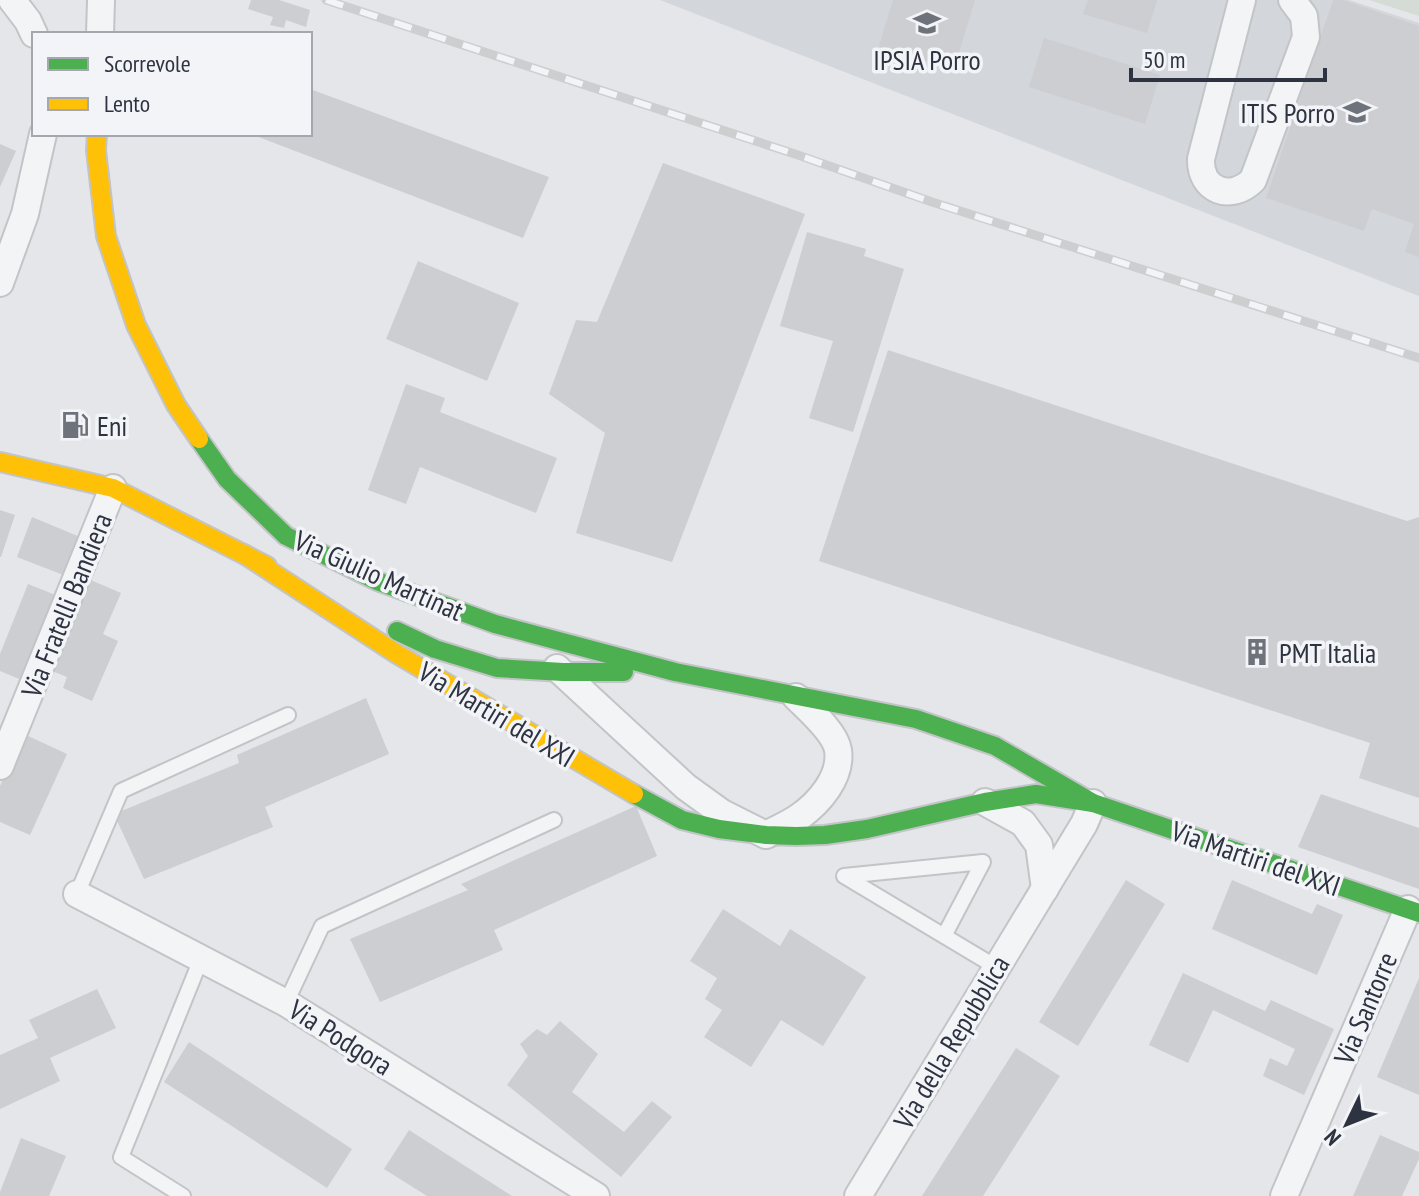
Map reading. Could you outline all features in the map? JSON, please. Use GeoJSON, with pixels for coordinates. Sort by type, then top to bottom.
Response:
{"type":"FeatureCollection","features":[{"type":"Feature","properties":{"kind":"street"},"geometry":{"type":"LineString","coordinates":[[12,0],[33,32]]}},
{"type":"Feature","properties":{"kind":"street"},"geometry":{"type":"LineString","coordinates":[[100,32],[101,0]]}},
{"type":"Feature","properties":{"kind":"street"},"geometry":{"type":"LineString","coordinates":[[1242,0],[1201,159],[1201,169],[1210,185],[1228,192],[1238,191],[1253,180],[1306,37],[1304,16],[1292,0]]}},
{"type":"Feature","properties":{"kind":"street"},"geometry":{"type":"LineString","coordinates":[[0,283],[25,214],[43,136]]}},
{"type":"Feature","properties":{"kind":"street","name":"Via Giulio Martinat"},"geometry":{"type":"LineString","coordinates":[[97,136],[106,236],[136,325],[176,405],[227,479],[286,536],[377,581],[495,624]]}},
{"type":"Feature","properties":{"kind":"street","name":"Via Martiri del XXI"},"geometry":{"type":"LineString","coordinates":[[0,462],[113,488],[435,649],[497,668],[563,672],[675,672]]}},
{"type":"Feature","properties":{"kind":"street","name":"Via Fratelli Bandiera"},"geometry":{"type":"LineString","coordinates":[[0,766],[113,488]]}},
{"type":"Feature","properties":{"kind":"street","name":"Via Martiri del XXI"},"geometry":{"type":"LineString","coordinates":[[244,554],[397,654],[622,788],[682,820],[719,829],[796,836],[853,831],[1036,794],[1093,803],[1414,911]]}},
{"type":"Feature","properties":{"kind":"street","name":"Via Martiri del XXI"},"geometry":{"type":"LineString","coordinates":[[495,624],[675,672],[916,719],[995,746],[1093,803]]}},
{"type":"Feature","properties":{"kind":"street","name":"Via Martiri del XXI"},"geometry":{"type":"LineString","coordinates":[[495,624],[563,672],[686,787],[722,813],[766,835]]}},
{"type":"Feature","properties":{"kind":"street"},"geometry":{"type":"LineString","coordinates":[[766,835],[799,817],[824,793],[836,774],[838,749],[823,723],[796,697]]}},
{"type":"Feature","properties":{"kind":"street"},"geometry":{"type":"LineString","coordinates":[[985,802],[1023,823],[1039,845],[1045,889]]}},
{"type":"Feature","properties":{"kind":"street","name":"Via della Repubblica"},"geometry":{"type":"LineString","coordinates":[[858,1196],[1084,824],[1093,803]]}},
{"type":"Feature","properties":{"kind":"street","name":"Via Podgora"},"geometry":{"type":"LineString","coordinates":[[77,894],[286,1003],[596,1196]]}},
{"type":"Feature","properties":{"kind":"street","name":"Via Santorre"},"geometry":{"type":"LineString","coordinates":[[1284,1196],[1414,911]]}},
{"type":"Feature","properties":{"kind":"lane"},"geometry":{"type":"LineString","coordinates":[[77,894],[121,791],[288,715]]}},
{"type":"Feature","properties":{"kind":"lane"},"geometry":{"type":"LineString","coordinates":[[286,1003],[322,926],[554,820]]}},
{"type":"Feature","properties":{"kind":"lane"},"geometry":{"type":"LineString","coordinates":[[944,936],[983,862],[844,876],[856,883],[944,936],[996,967]]}},
{"type":"Feature","properties":{"kind":"lane"},"geometry":{"type":"LineString","coordinates":[[183,1196],[121,1157],[201,959]]}},
{"type":"Feature","properties":{"kind":"shaded area"},"geometry":{"type":"Polygon","coordinates":[[[660,0],[1349,0],[1419,23],[1419,296],[660,0]]]}},
{"type":"Feature","properties":{"kind":"shaded area"},"geometry":{"type":"Polygon","coordinates":[[[1369,0],[1419,0],[1419,16],[1369,0]]]}},
{"type":"Feature","properties":{"kind":"building"},"geometry":{"type":"Polygon","coordinates":[[[251,0],[279,0],[310,10],[306,27],[286,20],[284,28],[270,25],[273,17],[248,9],[251,0]]]}},
{"type":"Feature","properties":{"kind":"building","name":"IPSIA Porro"},"geometry":{"type":"Polygon","coordinates":[[[893,0],[975,0],[954,69],[879,46],[893,0]]]}},
{"type":"Feature","properties":{"kind":"building"},"geometry":{"type":"Polygon","coordinates":[[[1088,0],[1157,0],[1147,33],[1083,14],[1088,0]]]}},
{"type":"Feature","properties":{"kind":"building","name":"ITIS Porro"},"geometry":{"type":"Polygon","coordinates":[[[1333,0],[1343,0],[1419,26],[1419,257],[1405,252],[1414,224],[1372,209],[1364,231],[1266,198],[1333,0]]]}},
{"type":"Feature","properties":{"kind":"building"},"geometry":{"type":"Polygon","coordinates":[[[1044,38],[1160,75],[1145,124],[1029,87],[1044,38]]]}},
{"type":"Feature","properties":{"kind":"building"},"geometry":{"type":"Polygon","coordinates":[[[312,90],[549,177],[523,238],[256,136],[312,136],[312,90]]]}},
{"type":"Feature","properties":{"kind":"building"},"geometry":{"type":"Polygon","coordinates":[[[0,144],[16,151],[0,187],[0,144]]]}},
{"type":"Feature","properties":{"kind":"building"},"geometry":{"type":"Polygon","coordinates":[[[663,163],[805,214],[672,562],[576,533],[605,433],[549,394],[576,320],[597,322],[663,163]]]}},
{"type":"Feature","properties":{"kind":"building"},"geometry":{"type":"Polygon","coordinates":[[[807,232],[866,249],[864,256],[904,269],[853,432],[809,418],[833,341],[780,326],[807,232]]]}},
{"type":"Feature","properties":{"kind":"building"},"geometry":{"type":"Polygon","coordinates":[[[418,261],[519,303],[487,381],[386,339],[418,261]]]}},
{"type":"Feature","properties":{"kind":"building","name":"PMT Italia"},"geometry":{"type":"Polygon","coordinates":[[[888,350],[1407,521],[1419,517],[1419,798],[1359,778],[1370,743],[819,561],[888,350]]]}},
{"type":"Feature","properties":{"kind":"building"},"geometry":{"type":"Polygon","coordinates":[[[406,384],[445,398],[440,412],[557,458],[536,513],[420,467],[406,504],[368,490],[406,384]]]}},
{"type":"Feature","properties":{"kind":"building"},"geometry":{"type":"Polygon","coordinates":[[[0,510],[15,515],[1,557],[0,557],[0,510]]]}},
{"type":"Feature","properties":{"kind":"building"},"geometry":{"type":"Polygon","coordinates":[[[32,517],[85,539],[71,578],[17,557],[32,517]]]}},
{"type":"Feature","properties":{"kind":"building"},"geometry":{"type":"Polygon","coordinates":[[[86,578],[121,593],[103,634],[118,641],[92,701],[63,688],[67,677],[47,669],[86,578]]]}},
{"type":"Feature","properties":{"kind":"building"},"geometry":{"type":"Polygon","coordinates":[[[28,584],[58,596],[24,681],[0,671],[0,654],[28,584]]]}},
{"type":"Feature","properties":{"kind":"building"},"geometry":{"type":"Polygon","coordinates":[[[366,698],[389,754],[265,807],[273,827],[144,879],[114,814],[239,763],[237,755],[366,698]]]}},
{"type":"Feature","properties":{"kind":"building"},"geometry":{"type":"Polygon","coordinates":[[[24,734],[67,754],[30,835],[0,822],[0,786],[24,734]]]}},
{"type":"Feature","properties":{"kind":"building"},"geometry":{"type":"Polygon","coordinates":[[[1321,794],[1419,828],[1419,889],[1298,847],[1321,794]]]}},
{"type":"Feature","properties":{"kind":"building"},"geometry":{"type":"Polygon","coordinates":[[[636,806],[657,856],[494,930],[503,950],[380,1002],[350,939],[468,890],[461,884],[636,806]]]}},
{"type":"Feature","properties":{"kind":"building"},"geometry":{"type":"Polygon","coordinates":[[[1126,880],[1165,904],[1078,1046],[1039,1022],[1126,880]]]}},
{"type":"Feature","properties":{"kind":"building"},"geometry":{"type":"Polygon","coordinates":[[[1232,880],[1312,914],[1317,904],[1343,915],[1317,975],[1212,929],[1232,880]]]}},
{"type":"Feature","properties":{"kind":"building"},"geometry":{"type":"Polygon","coordinates":[[[723,909],[780,946],[790,929],[866,977],[823,1046],[781,1020],[751,1067],[704,1037],[722,1010],[705,999],[717,978],[690,961],[723,909]]]}},
{"type":"Feature","properties":{"kind":"building"},"geometry":{"type":"Polygon","coordinates":[[[1183,973],[1265,1011],[1271,1000],[1334,1029],[1304,1095],[1263,1076],[1270,1058],[1287,1066],[1295,1049],[1213,1010],[1188,1063],[1149,1045],[1183,973]]]}},
{"type":"Feature","properties":{"kind":"building"},"geometry":{"type":"Polygon","coordinates":[[[1419,978],[1419,1095],[1377,1077],[1419,978]]]}},
{"type":"Feature","properties":{"kind":"building"},"geometry":{"type":"Polygon","coordinates":[[[97,989],[116,1028],[50,1058],[60,1081],[0,1109],[0,1055],[38,1038],[29,1020],[97,989]]]}},
{"type":"Feature","properties":{"kind":"building"},"geometry":{"type":"Polygon","coordinates":[[[560,1021],[598,1054],[572,1092],[624,1132],[652,1101],[672,1117],[621,1177],[507,1085],[528,1056],[520,1044],[537,1029],[547,1035],[560,1021]]]}},
{"type":"Feature","properties":{"kind":"building"},"geometry":{"type":"Polygon","coordinates":[[[189,1042],[352,1149],[327,1188],[164,1082],[189,1042]]]}},
{"type":"Feature","properties":{"kind":"building"},"geometry":{"type":"Polygon","coordinates":[[[1016,1048],[1060,1076],[983,1196],[922,1196],[1016,1048]]]}},
{"type":"Feature","properties":{"kind":"building"},"geometry":{"type":"Polygon","coordinates":[[[409,1130],[512,1196],[427,1196],[384,1169],[409,1130]]]}},
{"type":"Feature","properties":{"kind":"building"},"geometry":{"type":"Polygon","coordinates":[[[1380,1135],[1419,1152],[1419,1159],[1402,1196],[1353,1196],[1380,1135]]]}},
{"type":"Feature","properties":{"kind":"building"},"geometry":{"type":"Polygon","coordinates":[[[21,1138],[66,1156],[49,1196],[0,1196],[21,1138]]]}},
{"type":"Feature","properties":{"kind":"railway"},"geometry":{"type":"LineString","coordinates":[[326,0],[932,202],[1419,358]]}},
{"type":"Feature","properties":{"kind":"traffic: fast"},"geometry":{"type":"LineString","coordinates":[[199,439],[227,479],[286,536],[377,581],[495,624],[675,672],[916,719],[995,746],[1093,803]]}},
{"type":"Feature","properties":{"kind":"traffic: fast"},"geometry":{"type":"LineString","coordinates":[[397,631],[435,649],[497,668],[624,672]]}},
{"type":"Feature","properties":{"kind":"traffic: fast"},"geometry":{"type":"LineString","coordinates":[[634,794],[682,820],[719,829],[796,836],[867,829],[985,802],[1036,794],[1093,803],[1419,913]]}},
{"type":"Feature","properties":{"kind":"traffic: slow"},"geometry":{"type":"LineString","coordinates":[[97,136],[106,236],[136,325],[176,405],[199,439]]}},
{"type":"Feature","properties":{"kind":"traffic: slow"},"geometry":{"type":"LineString","coordinates":[[0,462],[113,488],[267,566]]}},
{"type":"Feature","properties":{"kind":"traffic: slow"},"geometry":{"type":"LineString","coordinates":[[244,554],[397,654],[634,794]]}},
{"type":"Feature","properties":{"kind":"place","name":"IPSIA Porro"},"geometry":{"type":"Point","coordinates":[927,23]}},
{"type":"Feature","properties":{"kind":"place","name":"ITIS Porro"},"geometry":{"type":"Point","coordinates":[1357,112]}},
{"type":"Feature","properties":{"kind":"place","name":"Eni"},"geometry":{"type":"Point","coordinates":[75,425]}},
{"type":"Feature","properties":{"kind":"place","name":"PMT Italia"},"geometry":{"type":"Point","coordinates":[1257,652]}}]}
